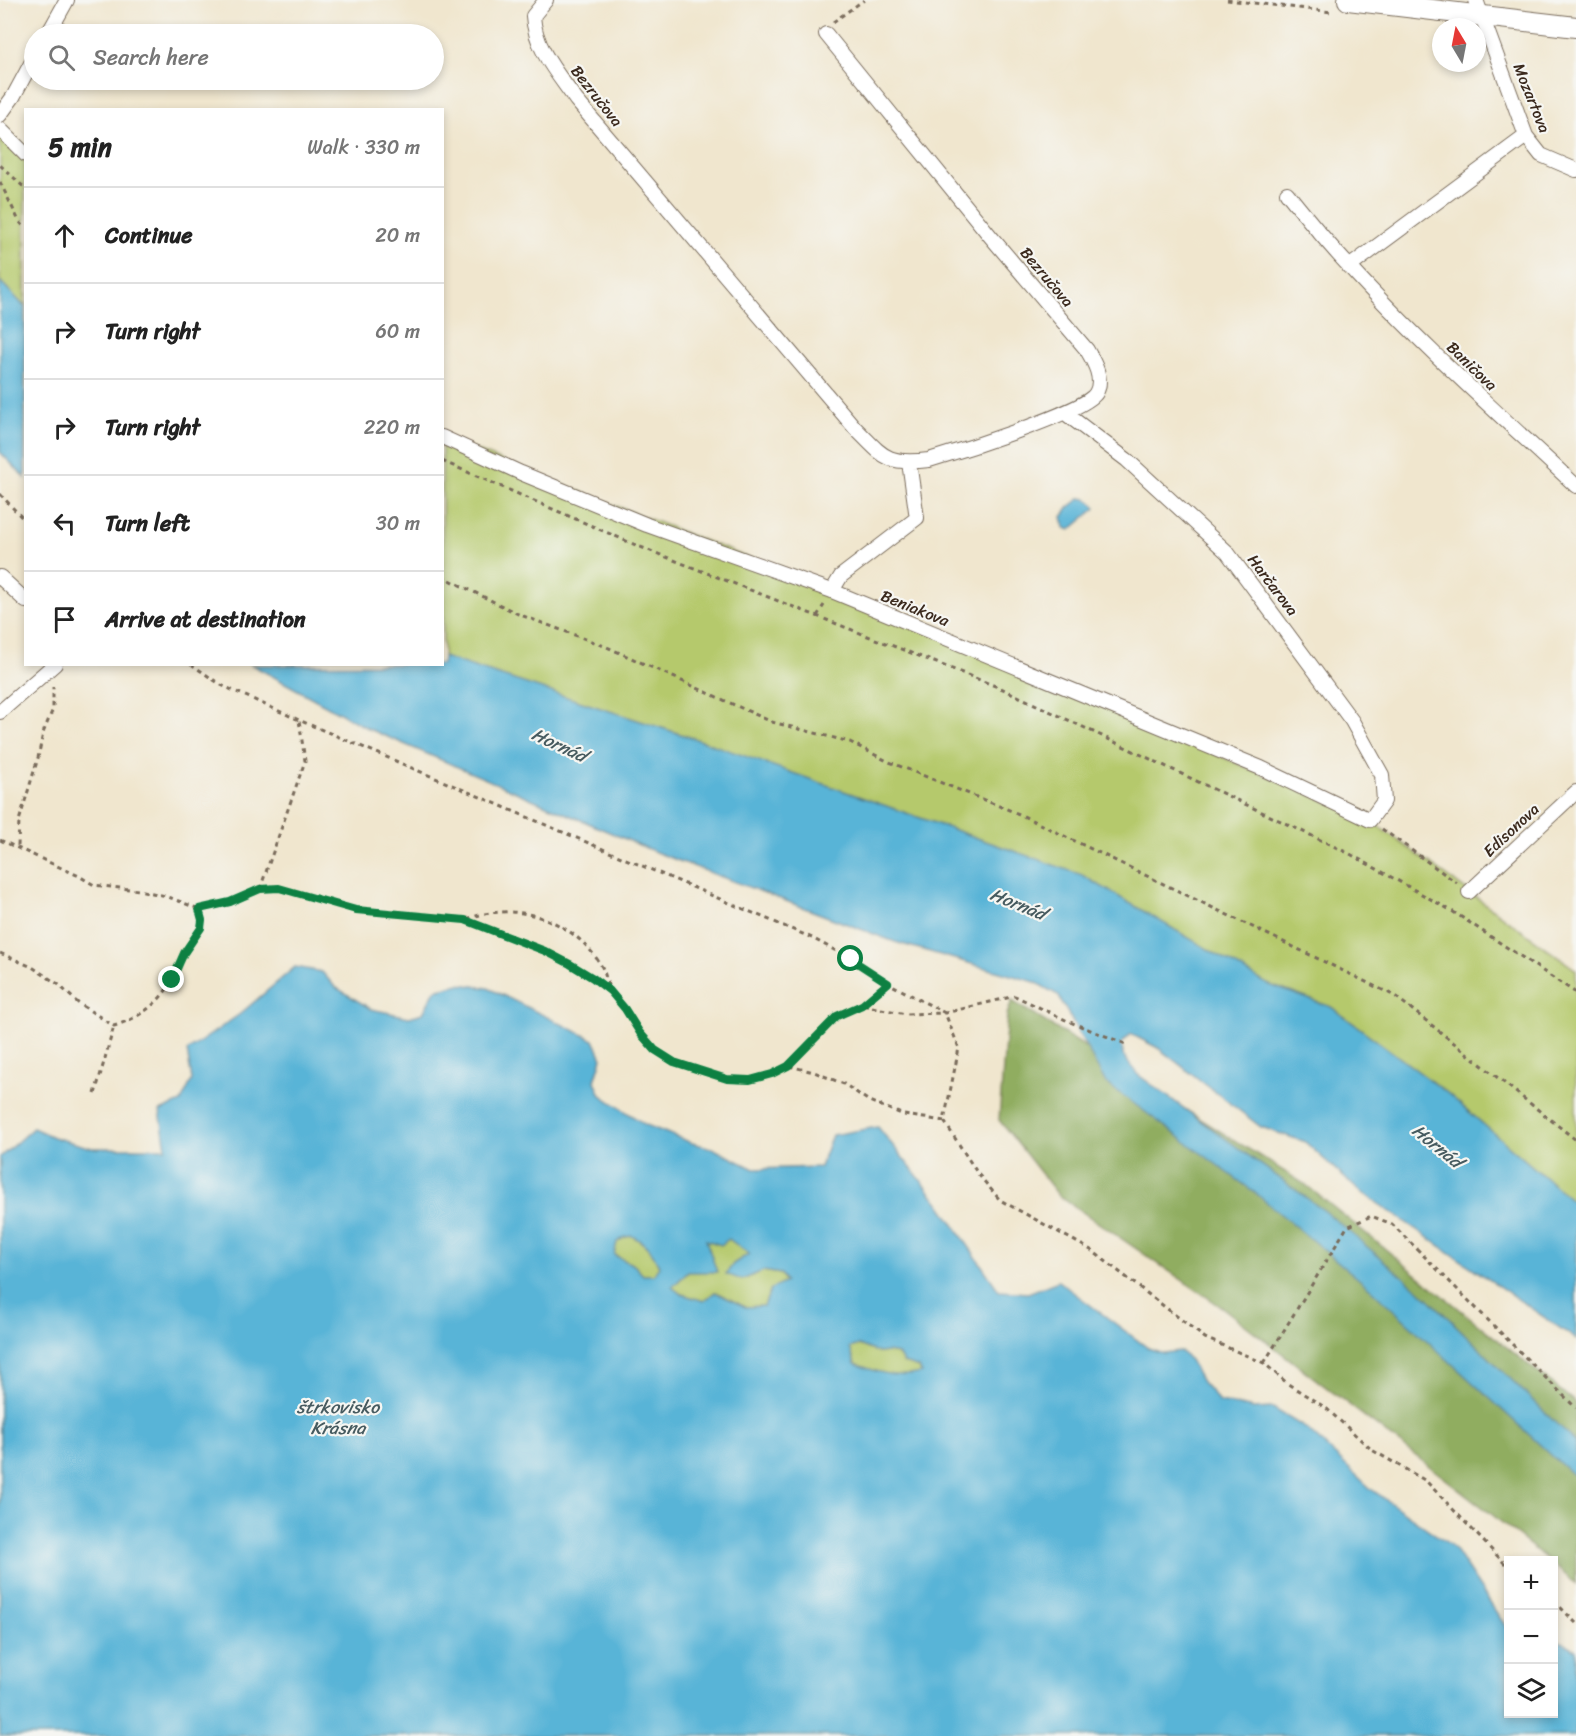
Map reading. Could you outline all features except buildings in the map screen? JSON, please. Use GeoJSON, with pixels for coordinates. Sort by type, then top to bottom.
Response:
{"type":"FeatureCollection","features":[{"type":"Feature","properties":{"kind":"main road"},"geometry":{"type":"LineString","coordinates":[[1348,0],[1479,8],[1576,27]]}},
{"type":"Feature","properties":{"kind":"street"},"geometry":{"type":"LineString","coordinates":[[54,24],[67,0]]}},
{"type":"Feature","properties":{"kind":"street","name":"Bezručova"},"geometry":{"type":"LineString","coordinates":[[546,0],[532,16],[533,27],[540,48],[576,100],[855,428],[880,453],[892,461],[928,460],[1065,413],[1092,399],[1098,391],[1099,379],[1096,365],[1087,350],[977,220],[826,34]]}},
{"type":"Feature","properties":{"kind":"street","name":"Mozartova"},"geometry":{"type":"LineString","coordinates":[[1479,8],[1526,136],[1541,155],[1576,171]]}},
{"type":"Feature","properties":{"kind":"street"},"geometry":{"type":"LineString","coordinates":[[0,115],[24,77]]}},
{"type":"Feature","properties":{"kind":"street"},"geometry":{"type":"LineString","coordinates":[[0,129],[24,153]]}},
{"type":"Feature","properties":{"kind":"street"},"geometry":{"type":"LineString","coordinates":[[1349,267],[1526,136]]}},
{"type":"Feature","properties":{"kind":"street","name":"Baničova"},"geometry":{"type":"LineString","coordinates":[[1287,193],[1349,267],[1453,372],[1576,486]]}},
{"type":"Feature","properties":{"kind":"street","name":"Harčarova"},"geometry":{"type":"LineString","coordinates":[[1065,413],[1127,460],[1227,552],[1278,619],[1352,721],[1382,775],[1384,801],[1370,820]]}},
{"type":"Feature","properties":{"kind":"street","name":"Beniakova"},"geometry":{"type":"LineString","coordinates":[[444,438],[521,473],[647,525],[832,591],[1261,768],[1370,820]]}},
{"type":"Feature","properties":{"kind":"street"},"geometry":{"type":"LineString","coordinates":[[832,591],[841,576],[917,518],[909,462]]}},
{"type":"Feature","properties":{"kind":"street"},"geometry":{"type":"LineString","coordinates":[[0,578],[24,599]]}},
{"type":"Feature","properties":{"kind":"street"},"geometry":{"type":"LineString","coordinates":[[0,712],[51,668]]}},
{"type":"Feature","properties":{"kind":"street","name":"Edisonova"},"geometry":{"type":"LineString","coordinates":[[1469,892],[1576,792]]}},
{"type":"Feature","properties":{"kind":"path"},"geometry":{"type":"LineString","coordinates":[[826,34],[831,23],[864,0]]}},
{"type":"Feature","properties":{"kind":"path"},"geometry":{"type":"LineString","coordinates":[[0,165],[24,187]]}},
{"type":"Feature","properties":{"kind":"path"},"geometry":{"type":"LineString","coordinates":[[0,182],[19,222],[24,227]]}},
{"type":"Feature","properties":{"kind":"path"},"geometry":{"type":"LineString","coordinates":[[444,462],[638,546],[1003,689],[1350,854],[1452,910],[1576,993]]}},
{"type":"Feature","properties":{"kind":"path"},"geometry":{"type":"LineString","coordinates":[[0,494],[24,520]]}},
{"type":"Feature","properties":{"kind":"path"},"geometry":{"type":"LineString","coordinates":[[444,577],[518,614],[607,647],[772,722],[850,742],[887,760],[1019,814],[1395,996],[1576,1140]]}},
{"type":"Feature","properties":{"kind":"path"},"geometry":{"type":"LineString","coordinates":[[195,666],[220,685],[299,720],[812,938],[851,959],[888,983],[945,1013],[959,1048],[944,1121],[978,1174],[1000,1200],[1091,1250],[1205,1338],[1264,1363],[1288,1384],[1326,1408],[1372,1450],[1426,1481],[1504,1562]]}},
{"type":"Feature","properties":{"kind":"path"},"geometry":{"type":"LineString","coordinates":[[18,847],[19,820],[53,709],[51,668]]}},
{"type":"Feature","properties":{"kind":"path"},"geometry":{"type":"LineString","coordinates":[[260,889],[305,760],[299,720]]}},
{"type":"Feature","properties":{"kind":"path"},"geometry":{"type":"LineString","coordinates":[[1370,820],[1469,892]]}},
{"type":"Feature","properties":{"kind":"path"},"geometry":{"type":"LineString","coordinates":[[0,840],[94,885],[139,890],[166,896],[199,909],[230,902],[260,889],[279,888],[356,910],[465,920],[545,951],[586,973],[610,991],[655,1050],[674,1062],[727,1079],[750,1080],[772,1074],[788,1066],[837,1016],[862,1005],[888,983]]}},
{"type":"Feature","properties":{"kind":"path"},"geometry":{"type":"LineString","coordinates":[[114,1026],[143,1013],[159,999],[172,980],[184,953],[201,928],[202,920],[199,909]]}},
{"type":"Feature","properties":{"kind":"path"},"geometry":{"type":"LineString","coordinates":[[465,920],[478,915],[511,911],[541,917],[562,927],[579,939],[592,953],[603,969],[610,991]]}},
{"type":"Feature","properties":{"kind":"path"},"geometry":{"type":"LineString","coordinates":[[0,953],[32,967],[58,984],[78,1003],[114,1026]]}},
{"type":"Feature","properties":{"kind":"path"},"geometry":{"type":"LineString","coordinates":[[862,1005],[906,1014],[945,1013],[1015,996],[1070,1022],[1126,1044]]}},
{"type":"Feature","properties":{"kind":"path"},"geometry":{"type":"LineString","coordinates":[[95,1094],[106,1062],[114,1026]]}},
{"type":"Feature","properties":{"kind":"path"},"geometry":{"type":"LineString","coordinates":[[788,1066],[814,1072],[844,1084],[869,1101],[904,1115],[944,1121]]}},
{"type":"Feature","properties":{"kind":"path"},"geometry":{"type":"LineString","coordinates":[[1264,1363],[1347,1227],[1371,1216],[1392,1224],[1576,1408]]}},
{"type":"Feature","properties":{"kind":"path"},"geometry":{"type":"LineString","coordinates":[[1558,1605],[1576,1623]]}},
{"type":"Feature","properties":{"kind":"green space"},"geometry":{"type":"Polygon","coordinates":[[[0,129],[24,154],[24,306],[0,281],[0,129]]]}},
{"type":"Feature","properties":{"kind":"green space"},"geometry":{"type":"Polygon","coordinates":[[[444,438],[832,591],[1370,820],[1576,970],[1576,1204],[1446,1092],[1331,1007],[1267,984],[705,742],[444,657],[444,438]]]}},
{"type":"Feature","properties":{"kind":"green space"},"geometry":{"type":"Polygon","coordinates":[[[1012,1001],[1306,1185],[1576,1403],[1576,1584],[1558,1568],[1558,1556],[1543,1556],[1223,1308],[1059,1196],[999,1120],[1007,1015],[1012,1001]]]}},
{"type":"Feature","properties":{"kind":"green space"},"geometry":{"type":"Polygon","coordinates":[[[632,1236],[654,1257],[659,1266],[654,1275],[643,1275],[634,1265],[614,1255],[616,1242],[632,1236]]]}},
{"type":"Feature","properties":{"kind":"green space"},"geometry":{"type":"Polygon","coordinates":[[[729,1239],[749,1254],[733,1264],[742,1280],[763,1271],[781,1274],[786,1283],[771,1289],[764,1306],[745,1307],[715,1292],[704,1301],[681,1294],[672,1287],[688,1272],[705,1240],[729,1239]]]}},
{"type":"Feature","properties":{"kind":"green space"},"geometry":{"type":"Polygon","coordinates":[[[859,1345],[879,1353],[898,1354],[904,1363],[919,1368],[922,1374],[888,1375],[855,1364],[850,1348],[859,1345]]]}},
{"type":"Feature","properties":{"kind":"water"},"geometry":{"type":"Polygon","coordinates":[[[0,281],[24,306],[24,477],[0,452],[0,281]]]}},
{"type":"Feature","properties":{"kind":"water"},"geometry":{"type":"Polygon","coordinates":[[[1081,498],[1090,501],[1096,508],[1070,530],[1065,528],[1062,517],[1069,507],[1081,498]]]}},
{"type":"Feature","properties":{"kind":"water","name":"Hornád"},"geometry":{"type":"Polygon","coordinates":[[[444,657],[705,742],[1082,875],[1267,984],[1331,1007],[1446,1092],[1576,1204],[1576,1339],[1357,1189],[1305,1142],[1261,1127],[1158,1048],[1131,1034],[1122,1043],[1123,1055],[1137,1074],[1326,1212],[1428,1298],[1576,1443],[1576,1478],[1372,1290],[1254,1192],[1106,1083],[1058,995],[1035,982],[895,942],[658,853],[369,729],[254,666],[444,666],[444,657]]]}},
{"type":"Feature","properties":{"kind":"water","name":"štrkovisko Krásna"},"geometry":{"type":"Polygon","coordinates":[[[295,967],[322,972],[335,987],[371,1009],[409,1017],[423,1013],[435,990],[459,984],[488,988],[594,1040],[602,1058],[595,1081],[601,1095],[646,1125],[692,1143],[712,1148],[754,1169],[820,1167],[832,1135],[878,1127],[940,1204],[999,1291],[1028,1293],[1058,1281],[1148,1348],[1163,1353],[1180,1351],[1190,1360],[1202,1382],[1220,1402],[1254,1409],[1273,1408],[1307,1429],[1371,1489],[1453,1547],[1504,1624],[1504,1718],[1558,1718],[1558,1641],[1576,1650],[1576,1736],[0,1736],[0,1157],[33,1128],[53,1137],[92,1148],[166,1148],[160,1111],[181,1102],[192,1080],[187,1051],[240,1014],[295,967]],[[625,1237],[617,1242],[614,1255],[634,1265],[643,1275],[654,1275],[659,1266],[651,1252],[636,1238],[625,1237]],[[729,1239],[721,1245],[706,1240],[717,1272],[688,1272],[672,1287],[681,1294],[704,1301],[715,1292],[745,1307],[764,1306],[771,1289],[786,1282],[781,1274],[763,1271],[742,1280],[726,1274],[733,1264],[749,1254],[729,1239]],[[859,1345],[850,1348],[855,1364],[896,1375],[922,1373],[919,1368],[904,1363],[898,1354],[879,1353],[859,1345]]]}},
{"type":"Feature","properties":{"kind":"route"},"geometry":{"type":"LineString","coordinates":[[172,980],[184,953],[201,928],[202,920],[199,909],[230,902],[260,889],[279,888],[356,910],[465,920],[545,951],[593,978],[610,991],[655,1050],[674,1062],[727,1079],[750,1080],[772,1074],[788,1066],[813,1042],[829,1022],[847,1010],[862,1005],[888,983],[851,959]]}}]}
